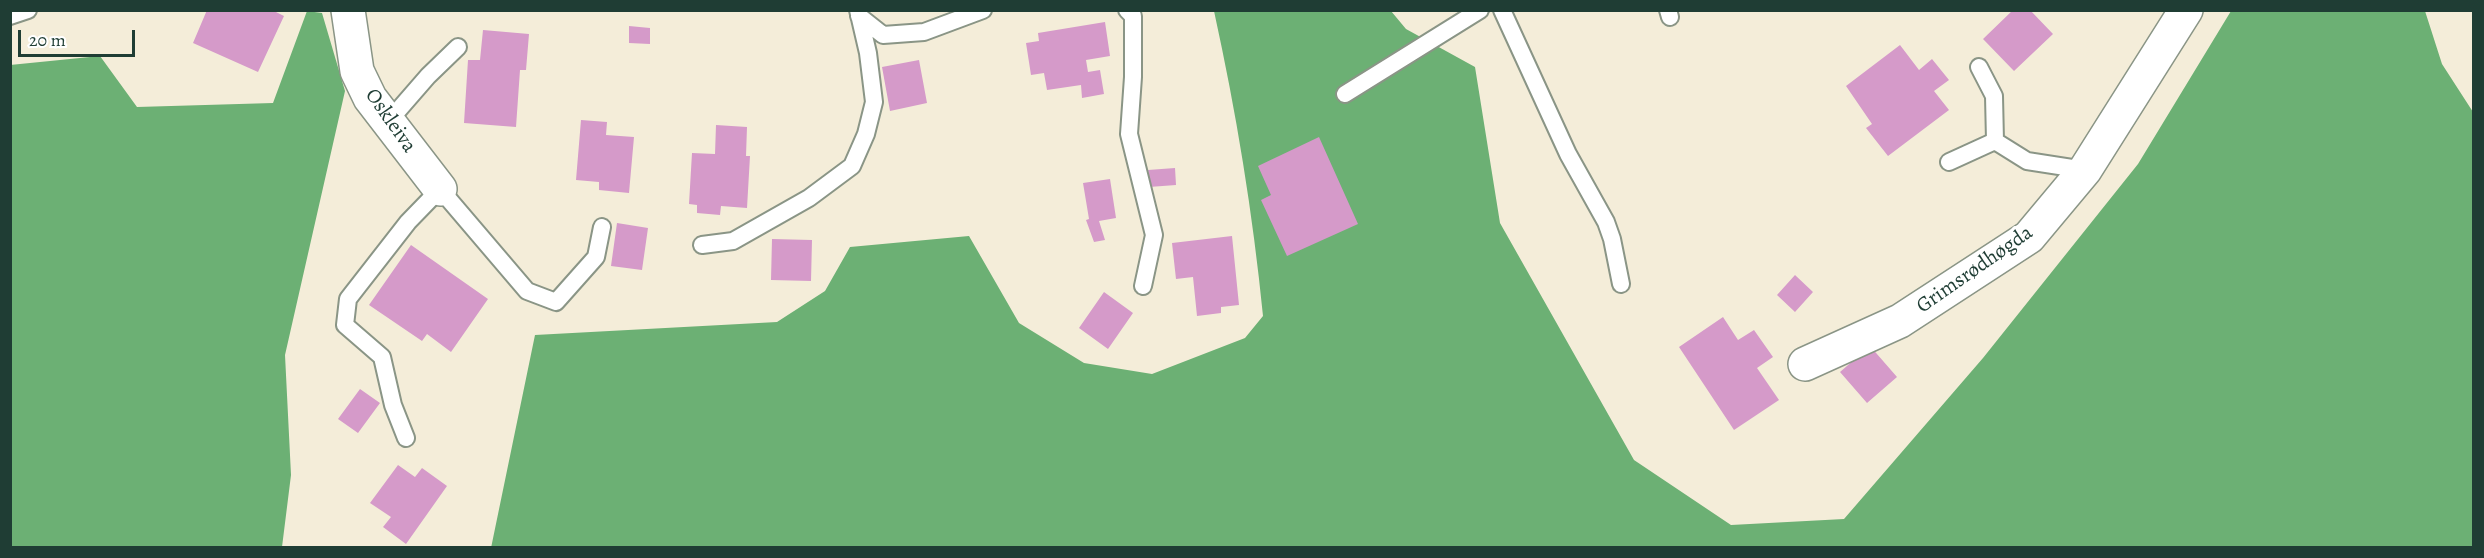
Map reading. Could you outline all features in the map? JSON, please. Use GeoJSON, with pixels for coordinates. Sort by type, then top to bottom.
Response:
{"type":"FeatureCollection","features":[{"type":"Feature","properties":{"kind":"street","name":"Oskleiva"},"geometry":{"type":"LineString","coordinates":[[348,10],[357,71],[370,98],[440,189]]}},
{"type":"Feature","properties":{"kind":"street","name":"Grimsrødhøgda"},"geometry":{"type":"LineString","coordinates":[[1805,364],[1900,321],[2029,237],[2085,170],[2186,10]]}},
{"type":"Feature","properties":{"kind":"lane"},"geometry":{"type":"LineString","coordinates":[[10,16],[28,10]]}},
{"type":"Feature","properties":{"kind":"lane"},"geometry":{"type":"LineString","coordinates":[[859,13],[883,35],[924,32],[983,10]]}},
{"type":"Feature","properties":{"kind":"lane"},"geometry":{"type":"LineString","coordinates":[[1127,10],[1133,16],[1133,77],[1129,134],[1154,235],[1143,286]]}},
{"type":"Feature","properties":{"kind":"lane"},"geometry":{"type":"LineString","coordinates":[[1345,94],[1480,10]]}},
{"type":"Feature","properties":{"kind":"lane"},"geometry":{"type":"LineString","coordinates":[[1502,10],[1568,154],[1606,222],[1621,284]]}},
{"type":"Feature","properties":{"kind":"lane"},"geometry":{"type":"LineString","coordinates":[[702,245],[733,242],[809,198],[852,166],[866,134],[874,102],[868,53],[859,13]]}},
{"type":"Feature","properties":{"kind":"lane"},"geometry":{"type":"LineString","coordinates":[[388,122],[428,76],[458,47]]}},
{"type":"Feature","properties":{"kind":"lane"},"geometry":{"type":"LineString","coordinates":[[1979,67],[1994,96],[1995,141]]}},
{"type":"Feature","properties":{"kind":"lane"},"geometry":{"type":"LineString","coordinates":[[1995,141],[2027,161],[2085,170]]}},
{"type":"Feature","properties":{"kind":"lane"},"geometry":{"type":"LineString","coordinates":[[1949,162],[1995,141]]}},
{"type":"Feature","properties":{"kind":"lane"},"geometry":{"type":"LineString","coordinates":[[406,438],[393,405],[382,357],[345,325],[348,299],[408,222],[440,189],[527,291],[556,302],[596,257],[602,227]]}},
{"type":"Feature","properties":{"kind":"green space"},"geometry":{"type":"Polygon","coordinates":[[[307,11],[322,13],[345,91],[285,355],[291,475],[282,547],[11,547],[10,65],[100,56],[137,107],[273,103],[307,11]]]}},
{"type":"Feature","properties":{"kind":"green space"},"geometry":{"type":"Polygon","coordinates":[[[1214,11],[1391,11],[1406,29],[1475,67],[1500,223],[1634,460],[1731,525],[1844,519],[1983,358],[2138,164],[2231,11],[2425,11],[2442,64],[2473,112],[2473,547],[491,548],[535,335],[777,322],[825,291],[850,247],[969,236],[1019,323],[1084,363],[1152,374],[1245,338],[1263,316],[1243,163],[1214,11]]]}},
{"type":"Feature","properties":{"kind":"building"},"geometry":{"type":"Polygon","coordinates":[[[207,10],[272,10],[284,16],[258,72],[193,43],[207,10]]]}},
{"type":"Feature","properties":{"kind":"building"},"geometry":{"type":"Polygon","coordinates":[[[2013,10],[2030,10],[2053,34],[2014,71],[1983,39],[2013,10]]]}},
{"type":"Feature","properties":{"kind":"building"},"geometry":{"type":"Polygon","coordinates":[[[1105,22],[1110,56],[1086,60],[1088,72],[1100,70],[1104,94],[1082,98],[1081,85],[1047,90],[1044,73],[1031,75],[1026,43],[1039,41],[1038,33],[1105,22]]]}},
{"type":"Feature","properties":{"kind":"building"},"geometry":{"type":"Polygon","coordinates":[[[629,26],[650,28],[650,44],[629,43],[629,26]]]}},
{"type":"Feature","properties":{"kind":"building"},"geometry":{"type":"Polygon","coordinates":[[[483,30],[529,34],[526,70],[520,70],[516,127],[464,123],[468,60],[480,60],[483,30]]]}},
{"type":"Feature","properties":{"kind":"building"},"geometry":{"type":"Polygon","coordinates":[[[1900,45],[1919,70],[1932,59],[1949,80],[1934,91],[1949,110],[1888,156],[1866,128],[1872,124],[1846,86],[1900,45]]]}},
{"type":"Feature","properties":{"kind":"building"},"geometry":{"type":"Polygon","coordinates":[[[919,60],[927,103],[890,111],[882,67],[919,60]]]}},
{"type":"Feature","properties":{"kind":"building"},"geometry":{"type":"Polygon","coordinates":[[[581,120],[607,122],[606,135],[634,137],[629,193],[599,190],[599,182],[576,180],[581,120]]]}},
{"type":"Feature","properties":{"kind":"building"},"geometry":{"type":"Polygon","coordinates":[[[716,125],[747,127],[746,156],[750,156],[747,208],[721,206],[720,215],[697,213],[697,205],[689,204],[692,153],[715,154],[716,125]]]}},
{"type":"Feature","properties":{"kind":"building"},"geometry":{"type":"Polygon","coordinates":[[[1319,137],[1358,224],[1287,256],[1261,200],[1271,195],[1258,166],[1319,137]]]}},
{"type":"Feature","properties":{"kind":"building"},"geometry":{"type":"Polygon","coordinates":[[[1175,168],[1176,185],[1149,187],[1148,170],[1175,168]]]}},
{"type":"Feature","properties":{"kind":"building"},"geometry":{"type":"Polygon","coordinates":[[[1110,179],[1116,218],[1099,221],[1105,240],[1094,242],[1086,220],[1089,219],[1083,183],[1110,179]]]}},
{"type":"Feature","properties":{"kind":"building"},"geometry":{"type":"Polygon","coordinates":[[[617,223],[648,228],[642,270],[611,266],[617,223]]]}},
{"type":"Feature","properties":{"kind":"building"},"geometry":{"type":"Polygon","coordinates":[[[1232,236],[1239,305],[1221,307],[1221,313],[1197,316],[1193,277],[1176,279],[1172,243],[1232,236]]]}},
{"type":"Feature","properties":{"kind":"building"},"geometry":{"type":"Polygon","coordinates":[[[772,239],[812,240],[811,281],[771,280],[772,239]]]}},
{"type":"Feature","properties":{"kind":"building"},"geometry":{"type":"Polygon","coordinates":[[[411,245],[488,299],[451,352],[427,334],[422,341],[369,305],[411,245]]]}},
{"type":"Feature","properties":{"kind":"building"},"geometry":{"type":"Polygon","coordinates":[[[1795,275],[1813,292],[1795,312],[1777,295],[1795,275]]]}},
{"type":"Feature","properties":{"kind":"building"},"geometry":{"type":"Polygon","coordinates":[[[1104,292],[1133,313],[1108,349],[1079,328],[1104,292]]]}},
{"type":"Feature","properties":{"kind":"building"},"geometry":{"type":"Polygon","coordinates":[[[1723,317],[1738,340],[1754,330],[1773,357],[1757,368],[1779,400],[1734,430],[1679,347],[1723,317]]]}},
{"type":"Feature","properties":{"kind":"building"},"geometry":{"type":"Polygon","coordinates":[[[1870,346],[1897,377],[1867,403],[1840,372],[1870,346]]]}},
{"type":"Feature","properties":{"kind":"building"},"geometry":{"type":"Polygon","coordinates":[[[360,389],[380,403],[358,433],[338,419],[360,389]]]}},
{"type":"Feature","properties":{"kind":"building"},"geometry":{"type":"Polygon","coordinates":[[[398,465],[415,477],[422,468],[447,486],[406,544],[383,527],[391,517],[370,503],[398,465]]]}}]}
